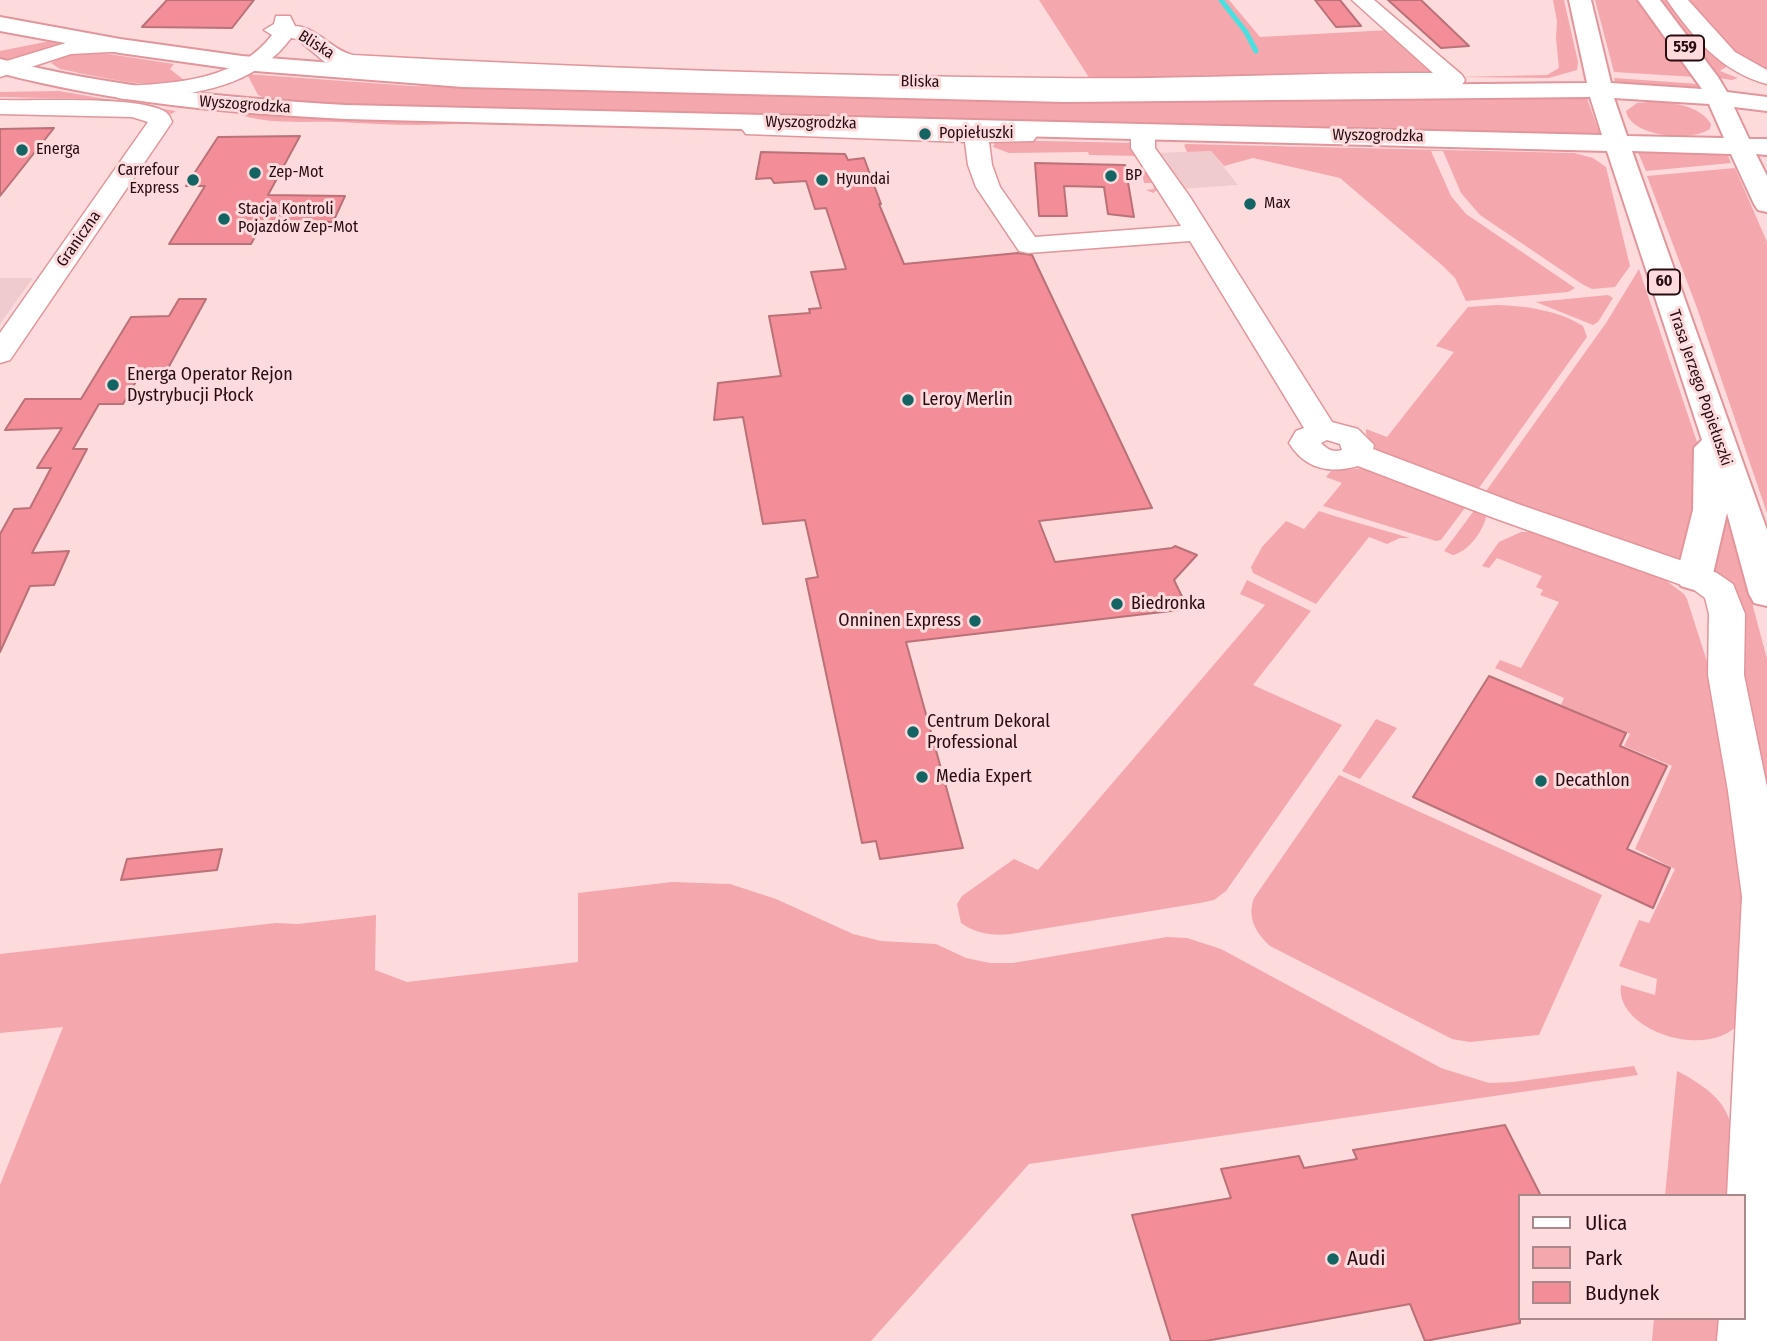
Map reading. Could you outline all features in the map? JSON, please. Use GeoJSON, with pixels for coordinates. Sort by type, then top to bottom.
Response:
{"type":"FeatureCollection","features":[{"type":"Feature","properties":{"kind":"main road","name":"Trasa Jerzego Popiełuszki"},"geometry":{"type":"LineString","coordinates":[[1580,0],[1601,90],[1710,421],[1755,546],[1767,594]]}},
{"type":"Feature","properties":{"kind":"main road","name":"559"},"geometry":{"type":"LineString","coordinates":[[1649,0],[1710,82],[1717,98]]}},
{"type":"Feature","properties":{"kind":"main road"},"geometry":{"type":"LineString","coordinates":[[0,24],[120,46]]}},
{"type":"Feature","properties":{"kind":"main road","name":"Wyszogrodzka"},"geometry":{"type":"LineString","coordinates":[[120,46],[245,66],[463,80],[1054,95],[1601,90],[1717,98]]}},
{"type":"Feature","properties":{"kind":"main road","name":"Wyszogrodzka"},"geometry":{"type":"LineString","coordinates":[[2,68],[126,93],[266,108],[484,116],[1739,146]]}},
{"type":"Feature","properties":{"kind":"main road"},"geometry":{"type":"LineString","coordinates":[[1717,98],[1767,104]]}},
{"type":"Feature","properties":{"kind":"main road"},"geometry":{"type":"LineString","coordinates":[[1717,98],[1767,204]]}},
{"type":"Feature","properties":{"kind":"main road"},"geometry":{"type":"LineString","coordinates":[[1739,146],[1767,147]]}},
{"type":"Feature","properties":{"kind":"main road"},"geometry":{"type":"LineString","coordinates":[[1694,578],[1710,510],[1710,421]]}},
{"type":"Feature","properties":{"kind":"street"},"geometry":{"type":"LineString","coordinates":[[126,93],[199,85],[245,66],[278,44],[281,26],[293,0]]}},
{"type":"Feature","properties":{"kind":"street","name":"Bliska"},"geometry":{"type":"LineString","coordinates":[[281,26],[303,33],[333,57],[344,60],[535,72],[1068,85],[1290,83],[1337,79],[1454,80],[1362,0]]}},
{"type":"Feature","properties":{"kind":"street"},"geometry":{"type":"LineString","coordinates":[[1677,0],[1727,59],[1740,68],[1767,77]]}},
{"type":"Feature","properties":{"kind":"street","name":"Wyszogrodzka"},"geometry":{"type":"LineString","coordinates":[[2,68],[69,48],[120,46]]}},
{"type":"Feature","properties":{"kind":"street"},"geometry":{"type":"LineString","coordinates":[[199,57],[209,71],[199,85]]}},
{"type":"Feature","properties":{"kind":"street"},"geometry":{"type":"LineString","coordinates":[[245,66],[237,83],[245,97],[266,108]]}},
{"type":"Feature","properties":{"kind":"street","name":"Graniczna"},"geometry":{"type":"LineString","coordinates":[[0,107],[132,110],[152,114],[159,118],[160,122],[0,354]]}},
{"type":"Feature","properties":{"kind":"street"},"geometry":{"type":"LineString","coordinates":[[484,116],[976,141],[1199,139],[1245,133]]}},
{"type":"Feature","properties":{"kind":"street"},"geometry":{"type":"LineString","coordinates":[[1143,138],[1143,148],[1177,197],[1322,430],[1310,435],[1306,443],[1316,456],[1339,461],[1357,454],[1694,578],[1704,619],[1726,675],[1750,802],[1763,897],[1758,1096],[1746,1306]]}},
{"type":"Feature","properties":{"kind":"street"},"geometry":{"type":"LineString","coordinates":[[976,141],[980,166],[992,195],[1028,245],[1198,233]]}},
{"type":"Feature","properties":{"kind":"street"},"geometry":{"type":"LineString","coordinates":[[1744,1341],[1745,1320]]}},
{"type":"Feature","properties":{"kind":"shaded area"},"geometry":{"type":"Polygon","coordinates":[[[1211,151],[1238,185],[1180,189],[1152,153],[1211,151]]]}},
{"type":"Feature","properties":{"kind":"shaded area"},"geometry":{"type":"Polygon","coordinates":[[[0,278],[33,278],[0,324],[0,278]]]}},
{"type":"Feature","properties":{"kind":"green space"},"geometry":{"type":"Polygon","coordinates":[[[1039,0],[1229,0],[1260,37],[1390,30],[1440,74],[1092,82],[1039,0]]]}},
{"type":"Feature","properties":{"kind":"green space"},"geometry":{"type":"Polygon","coordinates":[[[1553,0],[1564,0],[1578,62],[1577,70],[1549,78],[1457,77],[1547,75],[1559,68],[1557,21],[1553,0]]]}},
{"type":"Feature","properties":{"kind":"green space"},"geometry":{"type":"Polygon","coordinates":[[[1595,0],[1639,0],[1695,77],[1614,72],[1595,0]]]}},
{"type":"Feature","properties":{"kind":"green space"},"geometry":{"type":"Polygon","coordinates":[[[1660,0],[1672,0],[1729,65],[1720,71],[1738,78],[1719,78],[1660,0]]]}},
{"type":"Feature","properties":{"kind":"green space"},"geometry":{"type":"Polygon","coordinates":[[[1683,0],[1767,0],[1767,73],[1738,59],[1708,30],[1715,27],[1704,22],[1683,0]]]}},
{"type":"Feature","properties":{"kind":"green space"},"geometry":{"type":"Polygon","coordinates":[[[50,41],[71,45],[9,60],[0,58],[0,51],[50,41]]]}},
{"type":"Feature","properties":{"kind":"green space"},"geometry":{"type":"Polygon","coordinates":[[[89,51],[174,64],[170,69],[189,84],[156,85],[124,81],[60,69],[51,63],[68,53],[89,51]]]}},
{"type":"Feature","properties":{"kind":"green space"},"geometry":{"type":"Polygon","coordinates":[[[247,74],[412,86],[1090,102],[1586,96],[1600,134],[341,106],[271,101],[258,95],[247,74]]]}},
{"type":"Feature","properties":{"kind":"green space"},"geometry":{"type":"Polygon","coordinates":[[[1614,78],[1699,84],[1703,89],[1616,84],[1614,78]]]}},
{"type":"Feature","properties":{"kind":"green space"},"geometry":{"type":"Polygon","coordinates":[[[59,91],[176,111],[171,114],[140,105],[86,104],[90,99],[0,97],[0,92],[59,91]]]}},
{"type":"Feature","properties":{"kind":"green space"},"geometry":{"type":"Polygon","coordinates":[[[1649,102],[1691,108],[1706,117],[1711,124],[1710,129],[1677,136],[1650,132],[1638,127],[1630,120],[1626,111],[1637,103],[1649,102]]]}},
{"type":"Feature","properties":{"kind":"green space"},"geometry":{"type":"Polygon","coordinates":[[[235,113],[463,123],[416,125],[285,122],[235,113]]]}},
{"type":"Feature","properties":{"kind":"green space"},"geometry":{"type":"Polygon","coordinates":[[[996,140],[1136,143],[1158,189],[1153,193],[1146,190],[1154,189],[1153,183],[1144,183],[1139,156],[1089,155],[1088,152],[1009,153],[993,147],[996,140]]]}},
{"type":"Feature","properties":{"kind":"green space"},"geometry":{"type":"Polygon","coordinates":[[[1184,145],[1574,153],[1593,158],[1606,167],[1630,266],[1615,287],[1592,289],[1582,284],[1480,215],[1461,193],[1443,151],[1431,151],[1451,196],[1466,214],[1575,288],[1568,292],[1466,301],[1455,278],[1443,266],[1340,178],[1253,158],[1224,166],[1211,151],[1187,152],[1184,145]]]}},
{"type":"Feature","properties":{"kind":"green space"},"geometry":{"type":"Polygon","coordinates":[[[1637,150],[1727,153],[1731,163],[1646,171],[1637,150]]]}},
{"type":"Feature","properties":{"kind":"green space"},"geometry":{"type":"Polygon","coordinates":[[[1735,168],[1767,242],[1767,513],[1697,308],[1647,176],[1735,168]]]}},
{"type":"Feature","properties":{"kind":"green space"},"geometry":{"type":"Polygon","coordinates":[[[1639,269],[1700,451],[1703,485],[1682,557],[1672,559],[1484,494],[1606,323],[1639,269]]]}},
{"type":"Feature","properties":{"kind":"green space"},"geometry":{"type":"Polygon","coordinates":[[[1608,295],[1613,298],[1598,322],[1593,325],[1536,302],[1608,295]]]}},
{"type":"Feature","properties":{"kind":"green space"},"geometry":{"type":"Polygon","coordinates":[[[1497,305],[1530,308],[1563,316],[1583,326],[1587,337],[1476,492],[1379,453],[1366,434],[1366,429],[1387,437],[1454,352],[1436,346],[1468,307],[1497,305]]]}},
{"type":"Feature","properties":{"kind":"green space"},"geometry":{"type":"Polygon","coordinates":[[[1365,468],[1467,505],[1441,540],[1436,541],[1323,506],[1342,483],[1326,477],[1331,471],[1365,468]]]}},
{"type":"Feature","properties":{"kind":"green space"},"geometry":{"type":"Polygon","coordinates":[[[1724,497],[1767,659],[1767,811],[1709,575],[1724,497]]]}},
{"type":"Feature","properties":{"kind":"green space"},"geometry":{"type":"Polygon","coordinates":[[[1476,508],[1486,517],[1474,540],[1459,553],[1453,555],[1444,551],[1476,508]]]}},
{"type":"Feature","properties":{"kind":"green space"},"geometry":{"type":"Polygon","coordinates":[[[1319,511],[1410,538],[1400,538],[1387,544],[1369,537],[1316,604],[1253,573],[1251,567],[1262,547],[1286,521],[1304,529],[1319,511]]]}},
{"type":"Feature","properties":{"kind":"green space"},"geometry":{"type":"Polygon","coordinates":[[[1521,532],[1540,532],[1664,579],[1687,599],[1710,671],[1744,887],[1740,1023],[1725,1034],[1706,1040],[1686,1040],[1665,1035],[1647,1027],[1632,1015],[1623,1001],[1621,985],[1655,995],[1657,979],[1619,966],[1639,920],[1649,923],[1675,869],[1635,849],[1672,766],[1624,746],[1630,734],[1561,705],[1564,698],[1495,668],[1500,660],[1521,668],[1559,602],[1540,595],[1543,590],[1536,587],[1542,576],[1497,558],[1489,568],[1482,566],[1499,542],[1521,532]]]}},
{"type":"Feature","properties":{"kind":"green space"},"geometry":{"type":"Polygon","coordinates":[[[1247,580],[1311,611],[1253,685],[1342,725],[1226,891],[1214,900],[1200,903],[1011,934],[985,933],[961,923],[957,904],[962,896],[1014,859],[1038,870],[1265,605],[1240,594],[1247,580]]]}},
{"type":"Feature","properties":{"kind":"green space"},"geometry":{"type":"Polygon","coordinates":[[[1376,719],[1397,728],[1360,779],[1342,771],[1376,719]]]}},
{"type":"Feature","properties":{"kind":"green space"},"geometry":{"type":"Polygon","coordinates":[[[1339,775],[1602,895],[1539,1035],[1470,1042],[1452,1039],[1270,946],[1260,935],[1251,912],[1254,898],[1339,775]]]}},
{"type":"Feature","properties":{"kind":"green space"},"geometry":{"type":"Polygon","coordinates":[[[672,882],[730,884],[776,899],[853,934],[881,941],[936,944],[966,958],[990,963],[1013,963],[1167,937],[1187,938],[1221,949],[1441,1068],[1489,1083],[1634,1066],[1638,1075],[1029,1164],[871,1341],[0,1341],[0,1185],[63,1027],[0,1033],[0,954],[276,923],[298,924],[376,915],[375,970],[407,982],[578,962],[578,893],[672,882]]]}},
{"type":"Feature","properties":{"kind":"green space"},"geometry":{"type":"Polygon","coordinates":[[[1677,1071],[1713,1095],[1730,1121],[1733,1136],[1731,1194],[1665,1194],[1677,1071]]]}},
{"type":"Feature","properties":{"kind":"green space"},"geometry":{"type":"Polygon","coordinates":[[[1654,1320],[1724,1320],[1723,1341],[1652,1341],[1654,1320]]]}},
{"type":"Feature","properties":{"kind":"building"},"geometry":{"type":"Polygon","coordinates":[[[167,0],[254,0],[232,28],[142,27],[167,0]]]}},
{"type":"Feature","properties":{"kind":"building"},"geometry":{"type":"Polygon","coordinates":[[[1315,0],[1340,0],[1361,26],[1336,27],[1315,0]]]}},
{"type":"Feature","properties":{"kind":"building"},"geometry":{"type":"Polygon","coordinates":[[[1388,0],[1421,0],[1469,46],[1441,48],[1388,0]]]}},
{"type":"Feature","properties":{"kind":"building"},"geometry":{"type":"Polygon","coordinates":[[[54,128],[0,196],[0,129],[54,128]]]}},
{"type":"Feature","properties":{"kind":"building"},"geometry":{"type":"Polygon","coordinates":[[[300,136],[268,195],[345,196],[333,222],[263,222],[251,244],[169,244],[205,186],[186,186],[218,137],[300,136]]]}},
{"type":"Feature","properties":{"kind":"building"},"geometry":{"type":"Polygon","coordinates":[[[761,152],[845,154],[848,160],[864,158],[879,204],[904,264],[1018,253],[1032,255],[1152,508],[1039,521],[1055,562],[1175,546],[1197,555],[1174,580],[1188,609],[906,642],[963,848],[880,859],[876,841],[862,843],[806,579],[818,577],[805,520],[763,524],[743,417],[714,420],[718,383],[781,376],[769,316],[810,313],[809,309],[821,308],[811,272],[846,269],[826,208],[815,209],[806,181],[774,183],[771,178],[756,179],[761,152]]]}},
{"type":"Feature","properties":{"kind":"building"},"geometry":{"type":"Polygon","coordinates":[[[1035,163],[1125,165],[1134,217],[1108,214],[1104,187],[1064,186],[1067,216],[1039,216],[1035,163]]]}},
{"type":"Feature","properties":{"kind":"building"},"geometry":{"type":"Polygon","coordinates":[[[179,299],[206,299],[167,370],[142,371],[123,404],[99,404],[73,449],[87,449],[32,553],[69,551],[54,585],[30,586],[0,652],[0,534],[14,509],[30,508],[51,468],[37,468],[62,428],[5,430],[25,399],[81,399],[131,317],[169,316],[179,299]]]}},
{"type":"Feature","properties":{"kind":"building","name":"Decathlon"},"geometry":{"type":"Polygon","coordinates":[[[1489,676],[1626,733],[1620,746],[1667,766],[1627,849],[1670,868],[1653,908],[1413,797],[1489,676]]]}},
{"type":"Feature","properties":{"kind":"building"},"geometry":{"type":"Polygon","coordinates":[[[222,849],[217,870],[121,880],[127,859],[222,849]]]}},
{"type":"Feature","properties":{"kind":"building","name":"Audi"},"geometry":{"type":"Polygon","coordinates":[[[1505,1125],[1540,1194],[1518,1194],[1520,1323],[1425,1341],[1410,1304],[1206,1341],[1171,1341],[1132,1215],[1231,1198],[1221,1169],[1299,1156],[1304,1168],[1357,1159],[1353,1150],[1505,1125]]]}},
{"type":"Feature","properties":{"kind":"waterway"},"geometry":{"type":"LineString","coordinates":[[1221,0],[1246,32],[1256,51]]}},
{"type":"Feature","properties":{"kind":"place","name":"Popiełuszki"},"geometry":{"type":"Point","coordinates":[925,134]}},
{"type":"Feature","properties":{"kind":"place","name":"Energa"},"geometry":{"type":"Point","coordinates":[22,150]}},
{"type":"Feature","properties":{"kind":"place","name":"Zep-Mot"},"geometry":{"type":"Point","coordinates":[255,173]}},
{"type":"Feature","properties":{"kind":"place","name":"BP"},"geometry":{"type":"Point","coordinates":[1111,176]}},
{"type":"Feature","properties":{"kind":"place","name":"Carrefour Express"},"geometry":{"type":"Point","coordinates":[193,180]}},
{"type":"Feature","properties":{"kind":"place","name":"Hyundai"},"geometry":{"type":"Point","coordinates":[822,180]}},
{"type":"Feature","properties":{"kind":"place","name":"Max"},"geometry":{"type":"Point","coordinates":[1250,204]}},
{"type":"Feature","properties":{"kind":"place","name":"Stacja Kontroli Pojazdów Zep-Mot"},"geometry":{"type":"Point","coordinates":[224,219]}},
{"type":"Feature","properties":{"kind":"place","name":"Energa Operator Rejon Dystrybucji Płock"},"geometry":{"type":"Point","coordinates":[113,385]}},
{"type":"Feature","properties":{"kind":"place","name":"Leroy Merlin"},"geometry":{"type":"Point","coordinates":[908,400]}},
{"type":"Feature","properties":{"kind":"place","name":"Biedronka"},"geometry":{"type":"Point","coordinates":[1117,604]}},
{"type":"Feature","properties":{"kind":"place","name":"Onninen Express"},"geometry":{"type":"Point","coordinates":[975,621]}},
{"type":"Feature","properties":{"kind":"place","name":"Centrum Dekoral Professional"},"geometry":{"type":"Point","coordinates":[913,732]}},
{"type":"Feature","properties":{"kind":"place","name":"Media Expert"},"geometry":{"type":"Point","coordinates":[922,777]}},
{"type":"Feature","properties":{"kind":"place","name":"Decathlon"},"geometry":{"type":"Point","coordinates":[1541,781]}},
{"type":"Feature","properties":{"kind":"place","name":"Audi"},"geometry":{"type":"Point","coordinates":[1333,1259]}}]}
